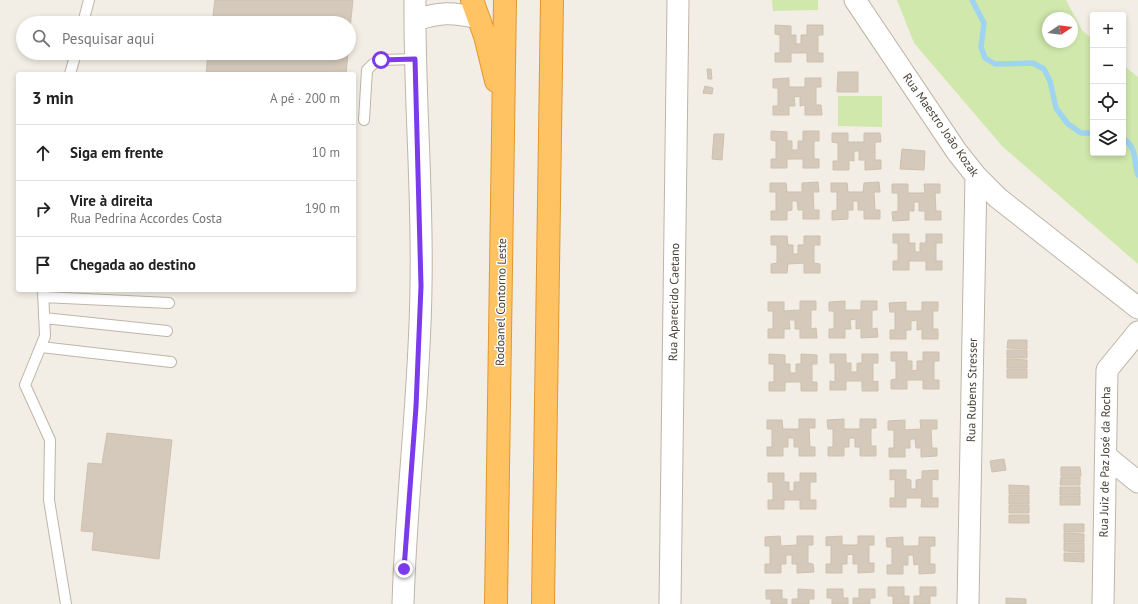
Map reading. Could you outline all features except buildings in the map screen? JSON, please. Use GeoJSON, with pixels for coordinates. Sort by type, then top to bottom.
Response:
{"type":"FeatureCollection","features":[{"type":"Feature","properties":{"kind":"highway","name":"Rodoanel Contorno Leste"},"geometry":{"type":"LineString","coordinates":[[496,604],[505,0]]}},
{"type":"Feature","properties":{"kind":"highway"},"geometry":{"type":"LineString","coordinates":[[543,604],[552,0]]}},
{"type":"Feature","properties":{"kind":"highway"},"geometry":{"type":"LineString","coordinates":[[476,9],[504,111]]}},
{"type":"Feature","properties":{"kind":"street","name":"Rua Aparecido Caetano"},"geometry":{"type":"LineString","coordinates":[[670,604],[678,0]]}},
{"type":"Feature","properties":{"kind":"street","name":"Rua Maestro João Kozak"},"geometry":{"type":"LineString","coordinates":[[855,0],[957,152],[976,176],[1018,214],[1138,308]]}},
{"type":"Feature","properties":{"kind":"street"},"geometry":{"type":"LineString","coordinates":[[403,604],[405,539],[416,407],[421,286],[415,10],[437,14],[476,9]]}},
{"type":"Feature","properties":{"kind":"street","name":"Rua Rubens Stresser"},"geometry":{"type":"LineString","coordinates":[[968,604],[976,176]]}},
{"type":"Feature","properties":{"kind":"street","name":"Rua Juiz de Paz José da Rocha"},"geometry":{"type":"LineString","coordinates":[[1103,604],[1107,370],[1138,332]]}},
{"type":"Feature","properties":{"kind":"street"},"geometry":{"type":"LineString","coordinates":[[1106,456],[1138,482]]}},
{"type":"Feature","properties":{"kind":"lane"},"geometry":{"type":"LineString","coordinates":[[85,16],[89,0]]}},
{"type":"Feature","properties":{"kind":"lane"},"geometry":{"type":"LineString","coordinates":[[364,120],[367,70],[373,64],[381,60],[415,59]]}},
{"type":"Feature","properties":{"kind":"lane"},"geometry":{"type":"LineString","coordinates":[[71,72],[74,60]]}},
{"type":"Feature","properties":{"kind":"lane"},"geometry":{"type":"LineString","coordinates":[[66,604],[49,500],[50,440],[25,385],[45,336],[43,293],[169,303]]}},
{"type":"Feature","properties":{"kind":"lane"},"geometry":{"type":"LineString","coordinates":[[44,318],[166,331]]}},
{"type":"Feature","properties":{"kind":"lane"},"geometry":{"type":"LineString","coordinates":[[41,347],[171,362]]}},
{"type":"Feature","properties":{"kind":"green space"},"geometry":{"type":"Polygon","coordinates":[[[772,0],[818,0],[818,10],[773,11],[772,0]]]}},
{"type":"Feature","properties":{"kind":"green space"},"geometry":{"type":"Polygon","coordinates":[[[897,0],[1066,0],[1072,12],[1042,12],[1042,48],[1078,48],[1078,22],[1082,30],[1090,37],[1090,156],[1126,156],[1126,67],[1138,77],[1138,264],[1002,146],[914,43],[897,0]]]}},
{"type":"Feature","properties":{"kind":"green space"},"geometry":{"type":"Polygon","coordinates":[[[838,96],[882,96],[882,127],[838,126],[838,96]]]}},
{"type":"Feature","properties":{"kind":"waterway"},"geometry":{"type":"LineString","coordinates":[[972,0],[984,23],[981,47],[985,58],[995,64],[1033,63],[1044,69],[1050,81],[1056,108],[1068,124],[1081,133],[1090,133]]}},
{"type":"Feature","properties":{"kind":"waterway"},"geometry":{"type":"LineString","coordinates":[[1126,140],[1133,151],[1138,175]]}},
{"type":"Feature","properties":{"kind":"route"},"geometry":{"type":"LineString","coordinates":[[381,60],[415,59],[421,233],[421,286],[416,407],[405,539],[404,569]]}}]}
